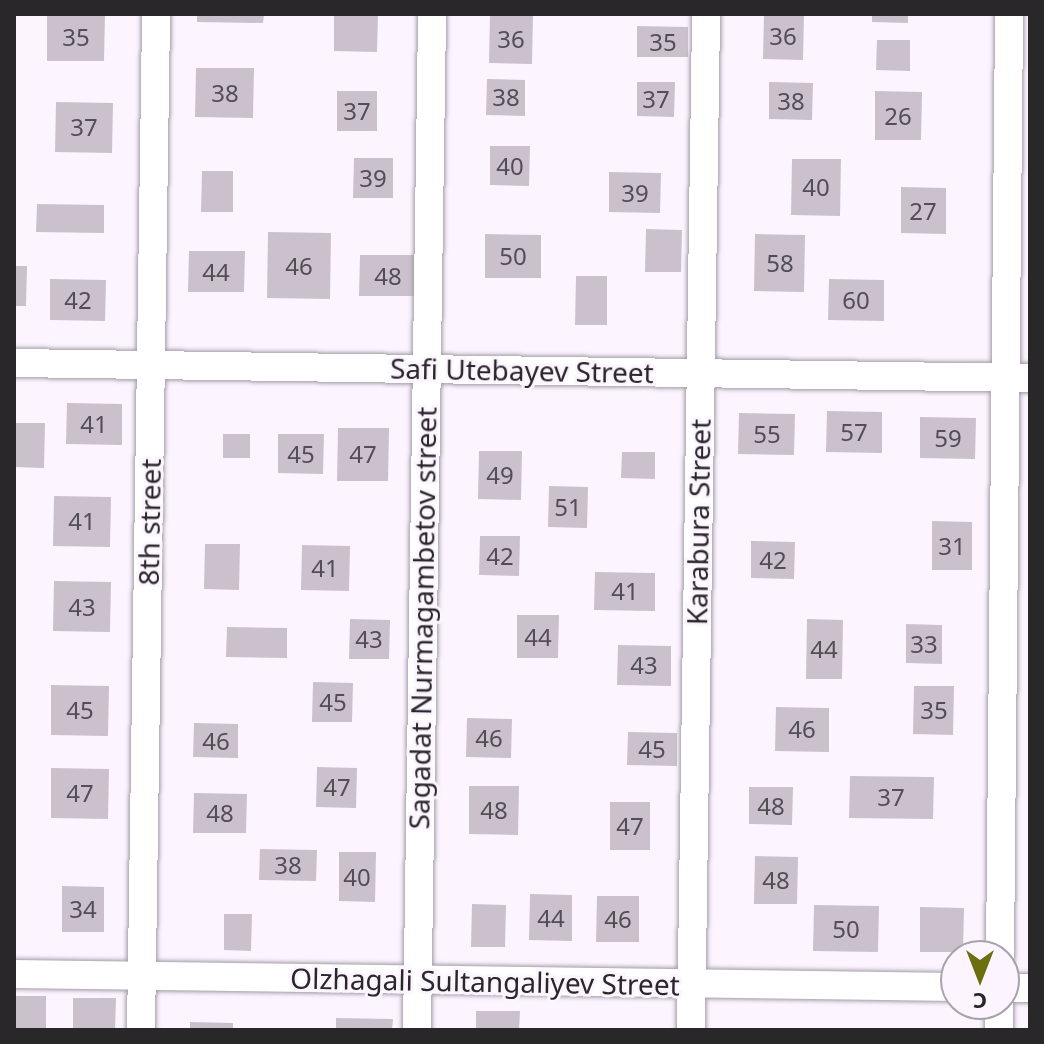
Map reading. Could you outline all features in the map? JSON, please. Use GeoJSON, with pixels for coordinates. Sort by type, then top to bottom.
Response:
{"type":"FeatureCollection","features":[{"type":"Feature","properties":{"kind":"street","name":"8th street"},"geometry":{"type":"LineString","coordinates":[[141,1030],[156,14]]}},
{"type":"Feature","properties":{"kind":"street","name":"Sagadat Nurmagambetov street"},"geometry":{"type":"LineString","coordinates":[[417,1030],[432,14]]}},
{"type":"Feature","properties":{"kind":"street","name":"Karabura Street"},"geometry":{"type":"LineString","coordinates":[[691,1030],[706,14]]}},
{"type":"Feature","properties":{"kind":"street"},"geometry":{"type":"LineString","coordinates":[[1000,940],[1018,378],[1009,14]]}},
{"type":"Feature","properties":{"kind":"street","name":"Safi Utebayev Street"},"geometry":{"type":"LineString","coordinates":[[14,363],[1018,378]]}},
{"type":"Feature","properties":{"kind":"street","name":"Olzhagali Sultangaliyev Street"},"geometry":{"type":"LineString","coordinates":[[14,974],[940,987]]}},
{"type":"Feature","properties":{"kind":"building"},"geometry":{"type":"Polygon","coordinates":[[[47,14],[105,14],[104,61],[47,61],[47,14]]]}},
{"type":"Feature","properties":{"kind":"building"},"geometry":{"type":"Polygon","coordinates":[[[197,14],[264,14],[263,23],[197,22],[197,14]]]}},
{"type":"Feature","properties":{"kind":"building"},"geometry":{"type":"Polygon","coordinates":[[[334,14],[378,14],[377,52],[334,51],[334,14]]]}},
{"type":"Feature","properties":{"kind":"building"},"geometry":{"type":"Polygon","coordinates":[[[490,14],[533,14],[532,64],[489,63],[490,14]]]}},
{"type":"Feature","properties":{"kind":"building"},"geometry":{"type":"Polygon","coordinates":[[[764,14],[804,14],[803,60],[763,59],[764,14]]]}},
{"type":"Feature","properties":{"kind":"building"},"geometry":{"type":"Polygon","coordinates":[[[872,14],[908,14],[908,23],[872,22],[872,14]]]}},
{"type":"Feature","properties":{"kind":"building"},"geometry":{"type":"Polygon","coordinates":[[[637,26],[688,27],[688,57],[637,57],[637,26]]]}},
{"type":"Feature","properties":{"kind":"building"},"geometry":{"type":"Polygon","coordinates":[[[877,40],[910,40],[910,71],[876,70],[877,40]]]}},
{"type":"Feature","properties":{"kind":"building"},"geometry":{"type":"Polygon","coordinates":[[[196,68],[254,68],[253,118],[195,117],[196,68]]]}},
{"type":"Feature","properties":{"kind":"building"},"geometry":{"type":"Polygon","coordinates":[[[487,79],[525,80],[525,116],[486,115],[487,79]]]}},
{"type":"Feature","properties":{"kind":"building"},"geometry":{"type":"Polygon","coordinates":[[[637,82],[675,82],[674,117],[637,116],[637,82]]]}},
{"type":"Feature","properties":{"kind":"building"},"geometry":{"type":"Polygon","coordinates":[[[769,82],[813,83],[812,120],[769,119],[769,82]]]}},
{"type":"Feature","properties":{"kind":"building"},"geometry":{"type":"Polygon","coordinates":[[[337,91],[377,91],[377,131],[337,131],[337,91]]]}},
{"type":"Feature","properties":{"kind":"building"},"geometry":{"type":"Polygon","coordinates":[[[875,91],[922,92],[921,140],[875,140],[875,91]]]}},
{"type":"Feature","properties":{"kind":"building"},"geometry":{"type":"Polygon","coordinates":[[[56,102],[113,103],[112,153],[55,152],[56,102]]]}},
{"type":"Feature","properties":{"kind":"building"},"geometry":{"type":"Polygon","coordinates":[[[490,146],[530,146],[529,186],[490,185],[490,146]]]}},
{"type":"Feature","properties":{"kind":"building"},"geometry":{"type":"Polygon","coordinates":[[[354,158],[393,158],[393,198],[353,198],[354,158]]]}},
{"type":"Feature","properties":{"kind":"building"},"geometry":{"type":"Polygon","coordinates":[[[792,159],[841,159],[840,216],[791,215],[792,159]]]}},
{"type":"Feature","properties":{"kind":"building"},"geometry":{"type":"Polygon","coordinates":[[[202,171],[233,171],[233,212],[201,212],[202,171]]]}},
{"type":"Feature","properties":{"kind":"building"},"geometry":{"type":"Polygon","coordinates":[[[609,172],[661,173],[660,213],[609,212],[609,172]]]}},
{"type":"Feature","properties":{"kind":"building"},"geometry":{"type":"Polygon","coordinates":[[[901,187],[946,188],[946,234],[901,233],[901,187]]]}},
{"type":"Feature","properties":{"kind":"building"},"geometry":{"type":"Polygon","coordinates":[[[37,204],[104,205],[104,233],[36,232],[37,204]]]}},
{"type":"Feature","properties":{"kind":"building"},"geometry":{"type":"Polygon","coordinates":[[[646,229],[682,230],[681,272],[645,272],[646,229]]]}},
{"type":"Feature","properties":{"kind":"building"},"geometry":{"type":"Polygon","coordinates":[[[268,232],[331,233],[330,299],[267,298],[268,232]]]}},
{"type":"Feature","properties":{"kind":"building"},"geometry":{"type":"Polygon","coordinates":[[[485,234],[541,235],[541,278],[485,278],[485,234]]]}},
{"type":"Feature","properties":{"kind":"building"},"geometry":{"type":"Polygon","coordinates":[[[755,234],[805,235],[804,292],[754,291],[755,234]]]}},
{"type":"Feature","properties":{"kind":"building"},"geometry":{"type":"Polygon","coordinates":[[[189,251],[245,251],[244,292],[188,292],[189,251]]]}},
{"type":"Feature","properties":{"kind":"building"},"geometry":{"type":"Polygon","coordinates":[[[360,255],[416,255],[415,296],[359,296],[360,255]]]}},
{"type":"Feature","properties":{"kind":"building"},"geometry":{"type":"Polygon","coordinates":[[[14,266],[27,266],[26,306],[14,306],[14,266]]]}},
{"type":"Feature","properties":{"kind":"building"},"geometry":{"type":"Polygon","coordinates":[[[576,276],[607,276],[607,325],[575,325],[576,276]]]}},
{"type":"Feature","properties":{"kind":"building"},"geometry":{"type":"Polygon","coordinates":[[[50,279],[106,280],[105,321],[50,320],[50,279]]]}},
{"type":"Feature","properties":{"kind":"building"},"geometry":{"type":"Polygon","coordinates":[[[829,279],[884,280],[884,321],[828,320],[829,279]]]}},
{"type":"Feature","properties":{"kind":"building"},"geometry":{"type":"Polygon","coordinates":[[[67,403],[122,404],[122,445],[66,444],[67,403]]]}},
{"type":"Feature","properties":{"kind":"building"},"geometry":{"type":"Polygon","coordinates":[[[827,411],[882,412],[882,453],[826,452],[827,411]]]}},
{"type":"Feature","properties":{"kind":"building"},"geometry":{"type":"Polygon","coordinates":[[[739,413],[795,414],[794,455],[738,454],[739,413]]]}},
{"type":"Feature","properties":{"kind":"building"},"geometry":{"type":"Polygon","coordinates":[[[920,417],[976,418],[975,459],[920,458],[920,417]]]}},
{"type":"Feature","properties":{"kind":"building"},"geometry":{"type":"Polygon","coordinates":[[[14,423],[45,423],[44,468],[14,467],[14,423]]]}},
{"type":"Feature","properties":{"kind":"building"},"geometry":{"type":"Polygon","coordinates":[[[338,428],[389,428],[388,481],[337,481],[338,428]]]}},
{"type":"Feature","properties":{"kind":"building"},"geometry":{"type":"Polygon","coordinates":[[[223,434],[250,434],[250,458],[223,458],[223,434]]]}},
{"type":"Feature","properties":{"kind":"building"},"geometry":{"type":"Polygon","coordinates":[[[278,434],[324,434],[323,474],[278,473],[278,434]]]}},
{"type":"Feature","properties":{"kind":"building"},"geometry":{"type":"Polygon","coordinates":[[[479,451],[522,451],[521,500],[478,499],[479,451]]]}},
{"type":"Feature","properties":{"kind":"building"},"geometry":{"type":"Polygon","coordinates":[[[622,452],[655,452],[655,479],[621,478],[622,452]]]}},
{"type":"Feature","properties":{"kind":"building"},"geometry":{"type":"Polygon","coordinates":[[[549,486],[588,487],[587,528],[548,527],[549,486]]]}},
{"type":"Feature","properties":{"kind":"building"},"geometry":{"type":"Polygon","coordinates":[[[54,496],[111,497],[110,547],[53,546],[54,496]]]}},
{"type":"Feature","properties":{"kind":"building"},"geometry":{"type":"Polygon","coordinates":[[[932,521],[972,522],[972,570],[932,570],[932,521]]]}},
{"type":"Feature","properties":{"kind":"building"},"geometry":{"type":"Polygon","coordinates":[[[480,536],[520,536],[519,576],[479,575],[480,536]]]}},
{"type":"Feature","properties":{"kind":"building"},"geometry":{"type":"Polygon","coordinates":[[[751,541],[795,542],[794,579],[751,578],[751,541]]]}},
{"type":"Feature","properties":{"kind":"building"},"geometry":{"type":"Polygon","coordinates":[[[205,544],[240,544],[239,590],[204,589],[205,544]]]}},
{"type":"Feature","properties":{"kind":"building"},"geometry":{"type":"Polygon","coordinates":[[[302,545],[350,546],[349,591],[301,590],[302,545]]]}},
{"type":"Feature","properties":{"kind":"building"},"geometry":{"type":"Polygon","coordinates":[[[595,572],[655,573],[655,611],[594,610],[595,572]]]}},
{"type":"Feature","properties":{"kind":"building"},"geometry":{"type":"Polygon","coordinates":[[[54,581],[111,582],[110,632],[53,631],[54,581]]]}},
{"type":"Feature","properties":{"kind":"building"},"geometry":{"type":"Polygon","coordinates":[[[517,615],[559,615],[558,658],[517,658],[517,615]]]}},
{"type":"Feature","properties":{"kind":"building"},"geometry":{"type":"Polygon","coordinates":[[[350,619],[390,620],[389,659],[349,659],[350,619]]]}},
{"type":"Feature","properties":{"kind":"building"},"geometry":{"type":"Polygon","coordinates":[[[807,619],[843,620],[842,679],[806,679],[807,619]]]}},
{"type":"Feature","properties":{"kind":"building"},"geometry":{"type":"Polygon","coordinates":[[[906,624],[942,625],[942,664],[906,663],[906,624]]]}},
{"type":"Feature","properties":{"kind":"building"},"geometry":{"type":"Polygon","coordinates":[[[227,627],[287,628],[287,658],[226,657],[227,627]]]}},
{"type":"Feature","properties":{"kind":"building"},"geometry":{"type":"Polygon","coordinates":[[[618,645],[671,646],[671,686],[617,685],[618,645]]]}},
{"type":"Feature","properties":{"kind":"building"},"geometry":{"type":"Polygon","coordinates":[[[313,682],[353,683],[352,722],[312,722],[313,682]]]}},
{"type":"Feature","properties":{"kind":"building"},"geometry":{"type":"Polygon","coordinates":[[[51,685],[109,686],[108,736],[51,735],[51,685]]]}},
{"type":"Feature","properties":{"kind":"building"},"geometry":{"type":"Polygon","coordinates":[[[914,686],[954,686],[953,735],[913,734],[914,686]]]}},
{"type":"Feature","properties":{"kind":"building"},"geometry":{"type":"Polygon","coordinates":[[[776,707],[829,708],[829,752],[775,751],[776,707]]]}},
{"type":"Feature","properties":{"kind":"building"},"geometry":{"type":"Polygon","coordinates":[[[467,718],[512,719],[511,758],[466,757],[467,718]]]}},
{"type":"Feature","properties":{"kind":"building"},"geometry":{"type":"Polygon","coordinates":[[[194,723],[238,724],[238,758],[193,757],[194,723]]]}},
{"type":"Feature","properties":{"kind":"building"},"geometry":{"type":"Polygon","coordinates":[[[628,732],[677,733],[677,766],[627,765],[628,732]]]}},
{"type":"Feature","properties":{"kind":"building"},"geometry":{"type":"Polygon","coordinates":[[[317,767],[357,768],[356,808],[316,807],[317,767]]]}},
{"type":"Feature","properties":{"kind":"building"},"geometry":{"type":"Polygon","coordinates":[[[51,768],[109,769],[108,819],[51,818],[51,768]]]}},
{"type":"Feature","properties":{"kind":"building"},"geometry":{"type":"Polygon","coordinates":[[[850,776],[934,777],[933,819],[849,818],[850,776]]]}},
{"type":"Feature","properties":{"kind":"building"},"geometry":{"type":"Polygon","coordinates":[[[469,786],[519,786],[518,835],[469,834],[469,786]]]}},
{"type":"Feature","properties":{"kind":"building"},"geometry":{"type":"Polygon","coordinates":[[[749,787],[793,787],[792,825],[749,824],[749,787]]]}},
{"type":"Feature","properties":{"kind":"building"},"geometry":{"type":"Polygon","coordinates":[[[194,793],[247,794],[246,833],[193,833],[194,793]]]}},
{"type":"Feature","properties":{"kind":"building"},"geometry":{"type":"Polygon","coordinates":[[[610,802],[650,802],[650,850],[610,850],[610,802]]]}},
{"type":"Feature","properties":{"kind":"building"},"geometry":{"type":"Polygon","coordinates":[[[260,849],[317,850],[316,881],[259,880],[260,849]]]}},
{"type":"Feature","properties":{"kind":"building"},"geometry":{"type":"Polygon","coordinates":[[[339,852],[376,852],[375,902],[339,901],[339,852]]]}},
{"type":"Feature","properties":{"kind":"building"},"geometry":{"type":"Polygon","coordinates":[[[755,856],[798,857],[797,904],[754,904],[755,856]]]}},
{"type":"Feature","properties":{"kind":"building"},"geometry":{"type":"Polygon","coordinates":[[[62,886],[104,887],[104,932],[62,932],[62,886]]]}},
{"type":"Feature","properties":{"kind":"building"},"geometry":{"type":"Polygon","coordinates":[[[530,894],[572,895],[572,941],[529,940],[530,894]]]}},
{"type":"Feature","properties":{"kind":"building"},"geometry":{"type":"Polygon","coordinates":[[[597,896],[639,896],[639,942],[596,942],[597,896]]]}},
{"type":"Feature","properties":{"kind":"building"},"geometry":{"type":"Polygon","coordinates":[[[472,904],[506,905],[505,947],[471,947],[472,904]]]}},
{"type":"Feature","properties":{"kind":"building"},"geometry":{"type":"Polygon","coordinates":[[[814,905],[879,906],[878,952],[813,951],[814,905]]]}},
{"type":"Feature","properties":{"kind":"building"},"geometry":{"type":"Polygon","coordinates":[[[920,907],[964,908],[963,940],[940,940],[940,952],[920,952],[920,907]]]}},
{"type":"Feature","properties":{"kind":"building"},"geometry":{"type":"Polygon","coordinates":[[[224,914],[252,914],[251,951],[224,950],[224,914]]]}},
{"type":"Feature","properties":{"kind":"building"},"geometry":{"type":"Polygon","coordinates":[[[14,996],[46,996],[46,1030],[14,1030],[14,996]]]}},
{"type":"Feature","properties":{"kind":"building"},"geometry":{"type":"Polygon","coordinates":[[[73,998],[116,998],[115,1030],[73,1030],[73,998]]]}},
{"type":"Feature","properties":{"kind":"building"},"geometry":{"type":"Polygon","coordinates":[[[476,1011],[520,1011],[519,1030],[476,1030],[476,1011]]]}},
{"type":"Feature","properties":{"kind":"building"},"geometry":{"type":"Polygon","coordinates":[[[336,1018],[393,1019],[392,1030],[336,1030],[336,1018]]]}},
{"type":"Feature","properties":{"kind":"building"},"geometry":{"type":"Polygon","coordinates":[[[190,1022],[233,1023],[233,1030],[190,1030],[190,1022]]]}}]}
